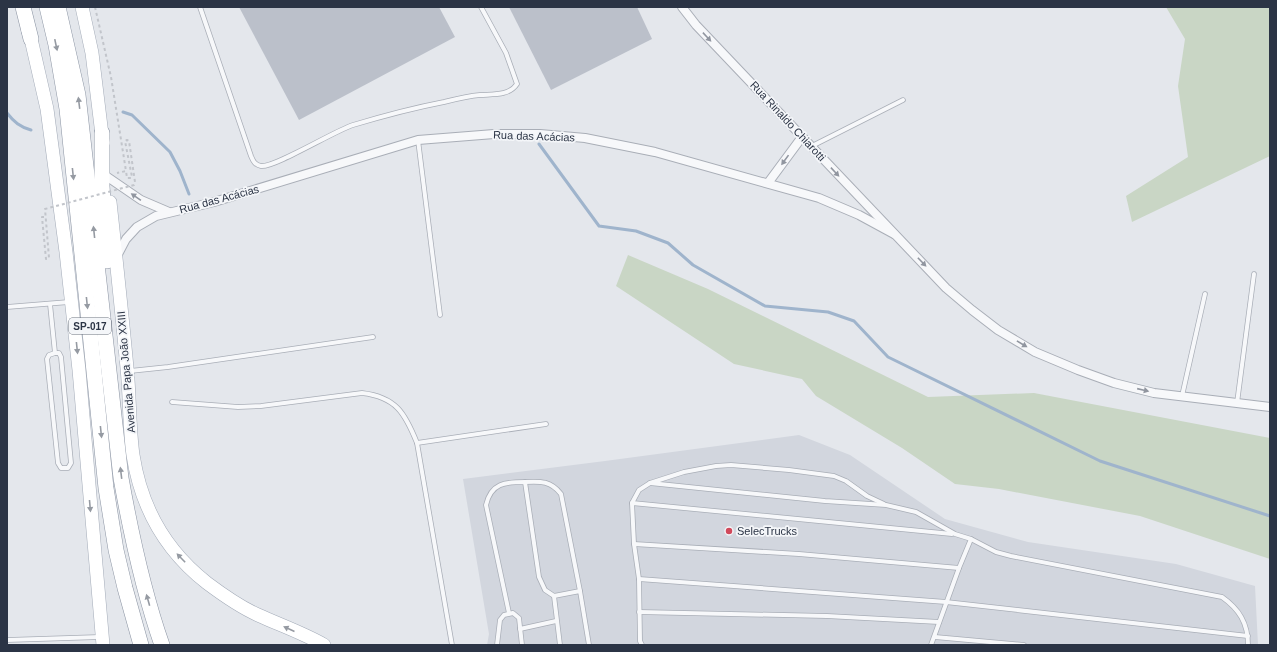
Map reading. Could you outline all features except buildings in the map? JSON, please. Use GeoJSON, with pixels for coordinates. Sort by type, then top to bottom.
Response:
{"type":"FeatureCollection","features":[{"type":"Feature","properties":{"kind":"highway"},"geometry":{"type":"LineString","coordinates":[[24,7],[32,40]]}},
{"type":"Feature","properties":{"kind":"highway","name":"SP-017"},"geometry":{"type":"LineString","coordinates":[[47,7],[56,45],[67,109],[106,488],[116,550],[125,588],[142,645]]}},
{"type":"Feature","properties":{"kind":"highway","name":"Avenida Papa João XXIII"},"geometry":{"type":"LineString","coordinates":[[58,7],[78,95],[122,485],[142,577],[162,645]]}},
{"type":"Feature","properties":{"kind":"highway"},"geometry":{"type":"LineString","coordinates":[[102,133],[102,186],[107,268],[103,316]]}},
{"type":"Feature","properties":{"kind":"main road"},"geometry":{"type":"LineString","coordinates":[[19,7],[32,40],[47,109],[53,151],[79,370],[103,641]]}},
{"type":"Feature","properties":{"kind":"main road","name":"Avenida Papa João XXIII"},"geometry":{"type":"LineString","coordinates":[[82,7],[92,52],[102,133],[116,256],[133,454],[139,483],[154,520],[165,538],[193,571],[234,601],[256,614],[324,645]]}},
{"type":"Feature","properties":{"kind":"street","name":"Rua Rinaldo Chiarotti"},"geometry":{"type":"LineString","coordinates":[[682,7],[696,25],[946,288],[998,330],[1035,352],[1114,383],[1154,392],[1270,407]]}},
{"type":"Feature","properties":{"kind":"street","name":"Rua das Acácias"},"geometry":{"type":"LineString","coordinates":[[116,256],[126,239],[137,227],[156,216],[214,202],[418,140],[494,134],[540,134],[585,138],[655,152],[768,183],[839,205],[894,234]]}},
{"type":"Feature","properties":{"kind":"street"},"geometry":{"type":"LineString","coordinates":[[768,183],[802,137]]}},
{"type":"Feature","properties":{"kind":"street","name":"Rua das Acácias"},"geometry":{"type":"LineString","coordinates":[[106,176],[141,200],[169,212]]}},
{"type":"Feature","properties":{"kind":"lane"},"geometry":{"type":"LineString","coordinates":[[200,7],[251,156],[254,163],[259,166],[264,166],[279,161],[345,127],[408,109],[476,95],[506,93],[513,90],[517,84],[506,53],[481,7]]}},
{"type":"Feature","properties":{"kind":"lane"},"geometry":{"type":"LineString","coordinates":[[812,147],[903,100]]}},
{"type":"Feature","properties":{"kind":"lane"},"geometry":{"type":"LineString","coordinates":[[418,140],[440,315]]}},
{"type":"Feature","properties":{"kind":"lane"},"geometry":{"type":"LineString","coordinates":[[1237,402],[1254,274]]}},
{"type":"Feature","properties":{"kind":"lane"},"geometry":{"type":"LineString","coordinates":[[1182,396],[1205,294]]}},
{"type":"Feature","properties":{"kind":"lane"},"geometry":{"type":"LineString","coordinates":[[7,307],[72,302]]}},
{"type":"Feature","properties":{"kind":"lane"},"geometry":{"type":"LineString","coordinates":[[50,304],[55,353]]}},
{"type":"Feature","properties":{"kind":"lane"},"geometry":{"type":"LineString","coordinates":[[127,371],[168,367],[373,337]]}},
{"type":"Feature","properties":{"kind":"lane"},"geometry":{"type":"LineString","coordinates":[[55,353],[59,353],[61,357],[71,463],[68,468],[61,468],[58,463],[47,359],[49,355],[55,353]]}},
{"type":"Feature","properties":{"kind":"lane"},"geometry":{"type":"LineString","coordinates":[[172,402],[238,407],[262,406],[362,393],[386,399],[396,405],[404,415],[417,443],[452,645]]}},
{"type":"Feature","properties":{"kind":"lane"},"geometry":{"type":"LineString","coordinates":[[417,443],[546,424]]}},
{"type":"Feature","properties":{"kind":"lane"},"geometry":{"type":"LineString","coordinates":[[642,645],[640,641],[639,579],[634,544],[632,503],[639,490],[650,483],[684,472],[716,466],[731,465],[789,470],[834,476],[846,481],[867,496],[886,505]]}},
{"type":"Feature","properties":{"kind":"lane"},"geometry":{"type":"LineString","coordinates":[[509,613],[486,505],[488,495],[494,488],[513,482],[541,481],[555,487],[561,494],[589,645]]}},
{"type":"Feature","properties":{"kind":"lane"},"geometry":{"type":"LineString","coordinates":[[525,482],[539,577],[545,590],[554,596],[580,591]]}},
{"type":"Feature","properties":{"kind":"lane"},"geometry":{"type":"LineString","coordinates":[[650,483],[825,501],[886,505],[916,512],[955,534]]}},
{"type":"Feature","properties":{"kind":"lane"},"geometry":{"type":"LineString","coordinates":[[632,503],[955,534],[971,539],[996,552],[1011,556],[1222,597],[1235,607],[1241,615],[1248,636],[1248,645]]}},
{"type":"Feature","properties":{"kind":"lane"},"geometry":{"type":"LineString","coordinates":[[931,645],[971,539]]}},
{"type":"Feature","properties":{"kind":"lane"},"geometry":{"type":"LineString","coordinates":[[634,544],[799,554],[959,568]]}},
{"type":"Feature","properties":{"kind":"lane"},"geometry":{"type":"LineString","coordinates":[[639,579],[946,602],[1248,636]]}},
{"type":"Feature","properties":{"kind":"lane"},"geometry":{"type":"LineString","coordinates":[[554,596],[560,645]]}},
{"type":"Feature","properties":{"kind":"lane"},"geometry":{"type":"LineString","coordinates":[[497,645],[500,620],[504,615],[513,612],[519,618],[522,645]]}},
{"type":"Feature","properties":{"kind":"lane"},"geometry":{"type":"LineString","coordinates":[[639,612],[827,616],[939,622]]}},
{"type":"Feature","properties":{"kind":"lane"},"geometry":{"type":"LineString","coordinates":[[520,629],[556,621]]}},
{"type":"Feature","properties":{"kind":"lane"},"geometry":{"type":"LineString","coordinates":[[935,637],[1024,645]]}},
{"type":"Feature","properties":{"kind":"lane"},"geometry":{"type":"LineString","coordinates":[[7,640],[103,641]]}},
{"type":"Feature","properties":{"kind":"path"},"geometry":{"type":"LineString","coordinates":[[44,217],[42,217],[46,259],[49,258],[45,209],[134,185],[135,182],[129,141],[127,140],[125,141],[132,177],[127,178],[111,77],[95,7]]}},
{"type":"Feature","properties":{"kind":"path"},"geometry":{"type":"LineString","coordinates":[[106,176],[126,171]]}},
{"type":"Feature","properties":{"kind":"shaded area","name":"SelecTrucks"},"geometry":{"type":"Polygon","coordinates":[[[799,435],[850,455],[945,519],[1028,542],[1176,564],[1255,586],[1258,645],[487,645],[489,634],[463,479],[799,435]]]}},
{"type":"Feature","properties":{"kind":"green space"},"geometry":{"type":"Polygon","coordinates":[[[1166,7],[1270,7],[1270,156],[1132,222],[1126,196],[1188,157],[1178,86],[1185,39],[1166,7]]]}},
{"type":"Feature","properties":{"kind":"green space"},"geometry":{"type":"Polygon","coordinates":[[[628,255],[708,289],[928,397],[1034,393],[1270,438],[1270,559],[1140,516],[999,489],[955,484],[902,448],[816,396],[802,379],[734,364],[616,286],[628,255]]]}},
{"type":"Feature","properties":{"kind":"waterway"},"geometry":{"type":"LineString","coordinates":[[123,112],[132,115],[170,152],[180,171],[189,194]]}},
{"type":"Feature","properties":{"kind":"waterway"},"geometry":{"type":"LineString","coordinates":[[7,113],[18,124],[31,130]]}},
{"type":"Feature","properties":{"kind":"waterway"},"geometry":{"type":"LineString","coordinates":[[539,144],[599,226],[636,231],[668,243],[693,265],[765,306],[828,312],[854,321],[888,357],[1100,461],[1270,516]]}},
{"type":"Feature","properties":{"kind":"place","name":"SelecTrucks"},"geometry":{"type":"Point","coordinates":[729,531]}}]}
